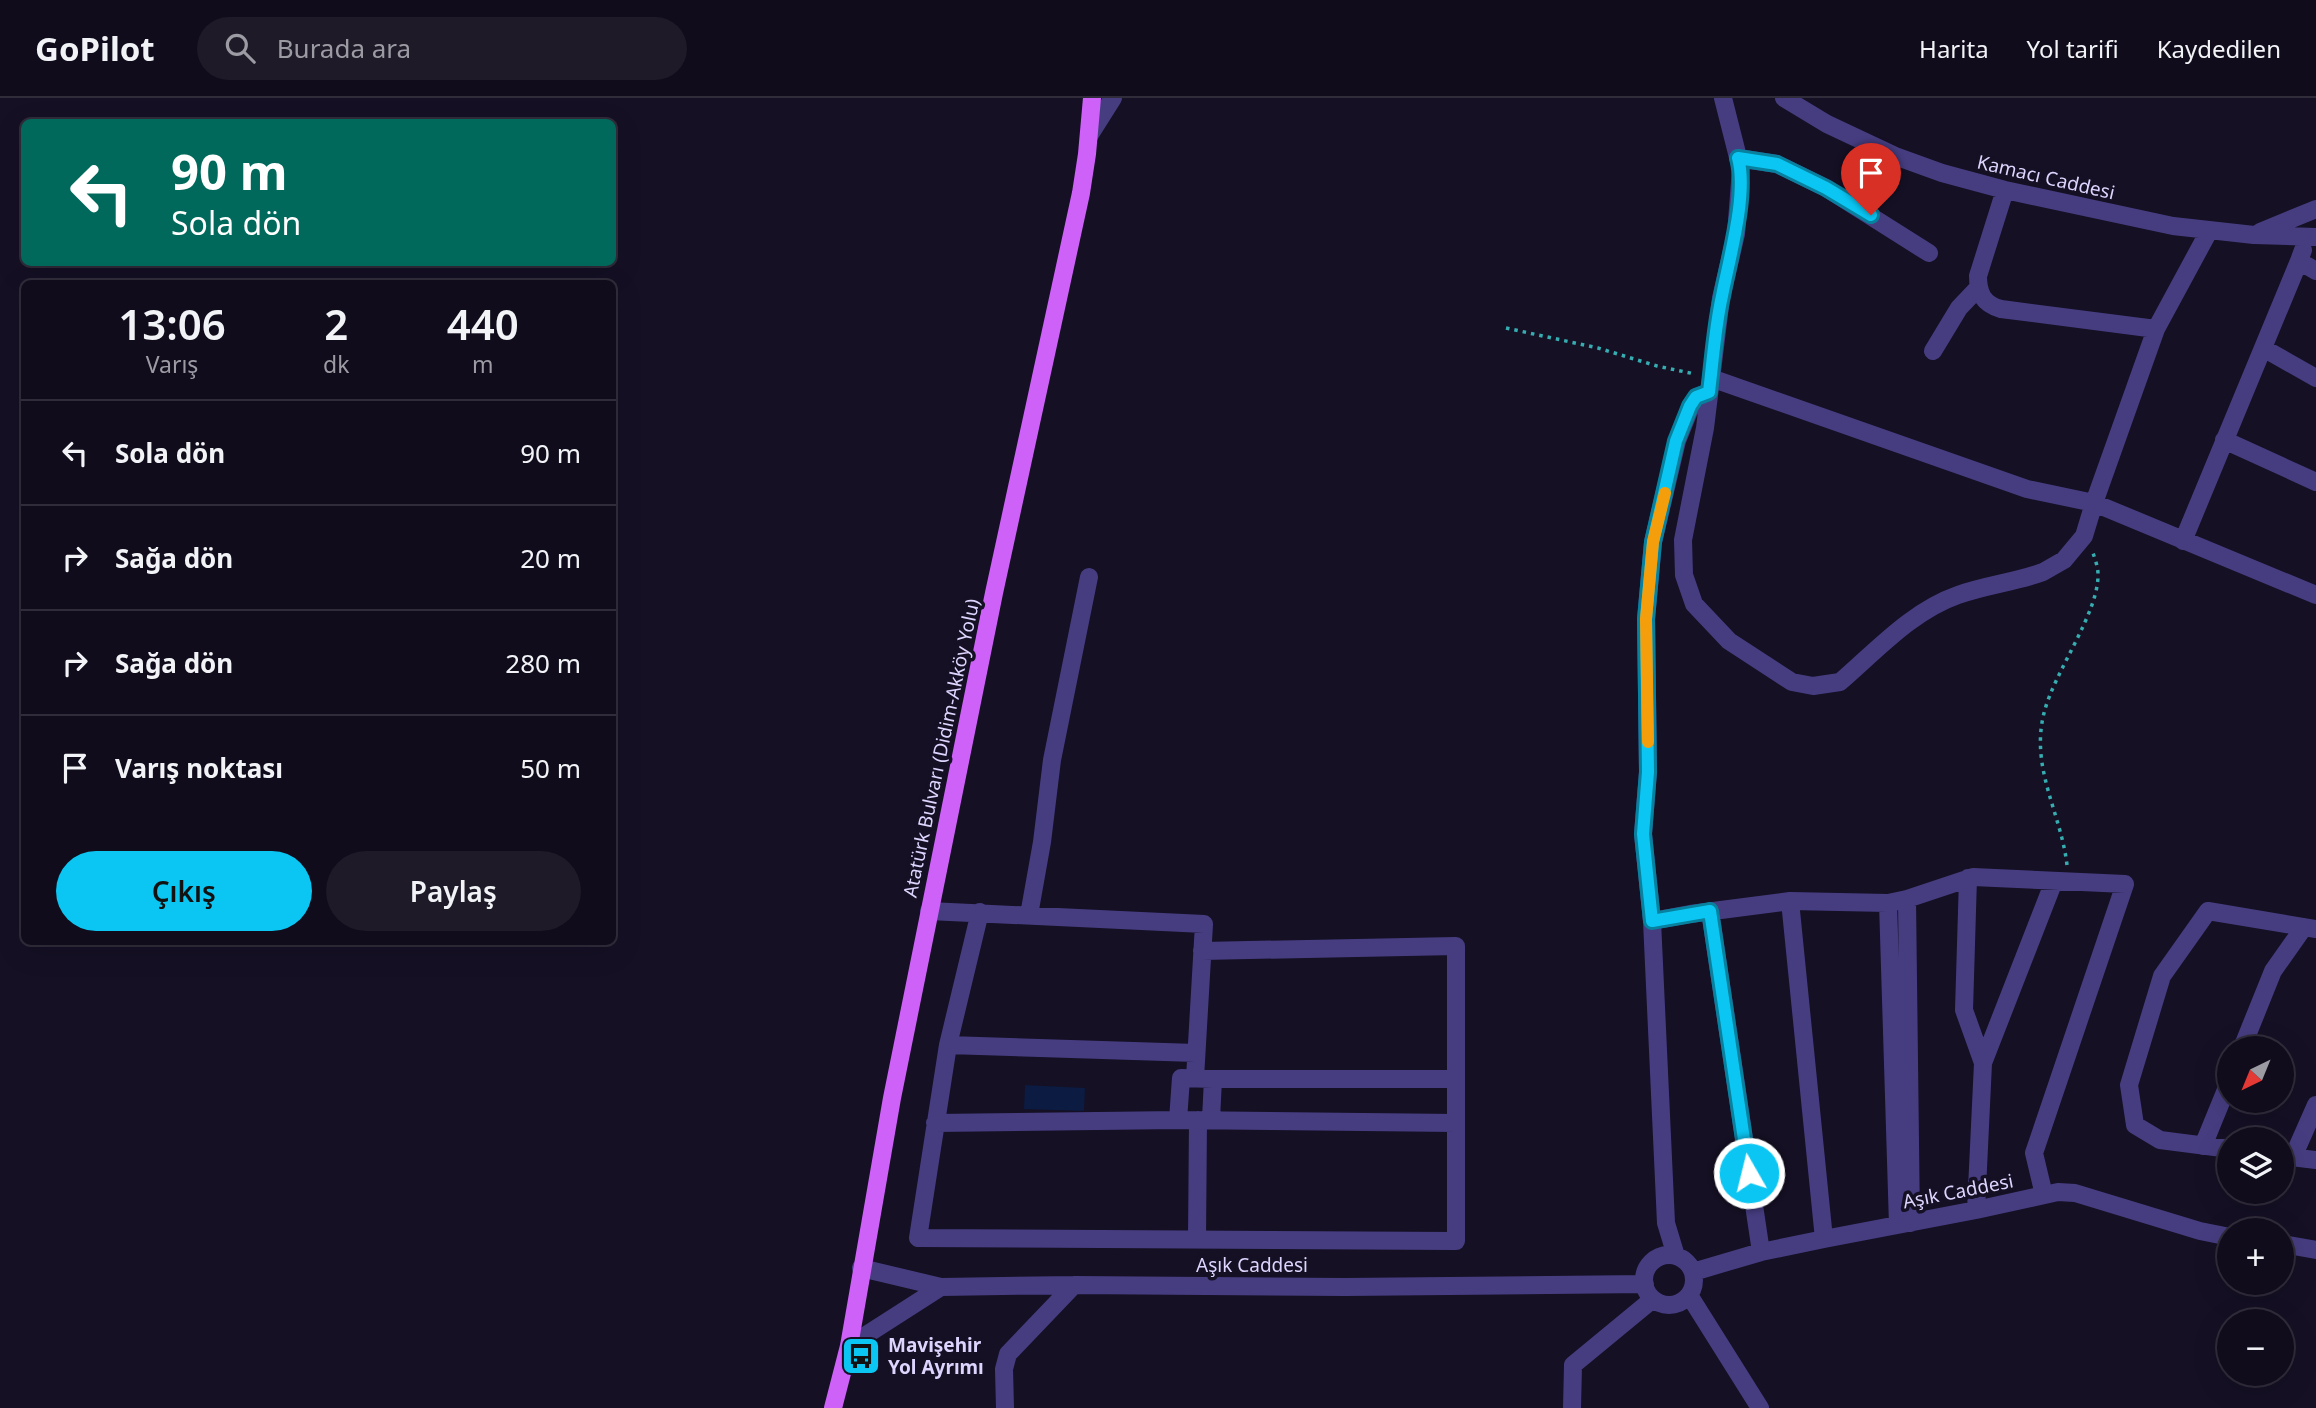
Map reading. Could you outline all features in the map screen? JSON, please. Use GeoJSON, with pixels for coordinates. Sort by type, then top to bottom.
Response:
{"type":"FeatureCollection","features":[{"type":"Feature","properties":{"kind":"main road","name":"Atatürk Bulvarı (Didim-Akköy Yolu)"},"geometry":{"type":"LineString","coordinates":[[833,1408],[849,1346],[861,1268],[929,911],[994,593],[1081,193],[1092,98]]}},
{"type":"Feature","properties":{"kind":"street"},"geometry":{"type":"LineString","coordinates":[[1089,136],[1113,98]]}},
{"type":"Feature","properties":{"kind":"street"},"geometry":{"type":"LineString","coordinates":[[1723,98],[1741,169],[1736,234],[1721,298],[1705,428],[1683,541],[1684,575],[1695,604],[1729,641],[1792,682],[1813,686],[1840,682],[1904,626],[1929,608],[1957,595],[2043,572],[2064,560],[2084,536],[2156,330],[2209,231]]}},
{"type":"Feature","properties":{"kind":"street","name":"Kamacı Caddesi"},"geometry":{"type":"LineString","coordinates":[[1784,98],[1827,124],[1895,156],[1942,173],[2005,190],[2148,221],[2209,231],[2312,237]]}},
{"type":"Feature","properties":{"kind":"street"},"geometry":{"type":"LineString","coordinates":[[1738,158],[1777,164],[1826,188],[1929,253]]}},
{"type":"Feature","properties":{"kind":"street"},"geometry":{"type":"LineString","coordinates":[[2005,190],[1978,276],[1978,288],[1983,299],[1991,306],[2156,330]]}},
{"type":"Feature","properties":{"kind":"street"},"geometry":{"type":"LineString","coordinates":[[2254,235],[2316,209]]}},
{"type":"Feature","properties":{"kind":"street"},"geometry":{"type":"LineString","coordinates":[[2183,541],[2299,261],[2312,237]]}},
{"type":"Feature","properties":{"kind":"street"},"geometry":{"type":"LineString","coordinates":[[2299,261],[2316,271]]}},
{"type":"Feature","properties":{"kind":"street"},"geometry":{"type":"LineString","coordinates":[[1933,351],[1959,308],[1978,288]]}},
{"type":"Feature","properties":{"kind":"street"},"geometry":{"type":"LineString","coordinates":[[2263,348],[2316,378]]}},
{"type":"Feature","properties":{"kind":"street"},"geometry":{"type":"LineString","coordinates":[[1710,385],[2026,489],[2094,503],[2316,595]]}},
{"type":"Feature","properties":{"kind":"street"},"geometry":{"type":"LineString","coordinates":[[1676,1256],[1666,1223],[1652,921],[1643,834],[1648,772],[1646,619],[1653,542],[1676,441],[1690,406],[1710,385]]}},
{"type":"Feature","properties":{"kind":"street"},"geometry":{"type":"LineString","coordinates":[[2224,440],[2316,482]]}},
{"type":"Feature","properties":{"kind":"street"},"geometry":{"type":"LineString","coordinates":[[1029,915],[1042,842],[1052,760],[1089,577]]}},
{"type":"Feature","properties":{"kind":"street"},"geometry":{"type":"LineString","coordinates":[[1652,921],[1790,901],[1888,903],[1908,899],[1968,878],[2125,884],[2034,1153],[2044,1195]]}},
{"type":"Feature","properties":{"kind":"street"},"geometry":{"type":"LineString","coordinates":[[1968,878],[1964,1010],[1983,1063]]}},
{"type":"Feature","properties":{"kind":"street"},"geometry":{"type":"LineString","coordinates":[[1976,1210],[1983,1063],[2062,881]]}},
{"type":"Feature","properties":{"kind":"street"},"geometry":{"type":"LineString","coordinates":[[1904,1224],[1908,899]]}},
{"type":"Feature","properties":{"kind":"street"},"geometry":{"type":"LineString","coordinates":[[1790,901],[1824,1239]]}},
{"type":"Feature","properties":{"kind":"street"},"geometry":{"type":"LineString","coordinates":[[1888,903],[1904,1224]]}},
{"type":"Feature","properties":{"kind":"street"},"geometry":{"type":"LineString","coordinates":[[929,911],[1204,924],[1195,1078]]}},
{"type":"Feature","properties":{"kind":"street"},"geometry":{"type":"LineString","coordinates":[[1710,911],[1761,1252]]}},
{"type":"Feature","properties":{"kind":"street"},"geometry":{"type":"LineString","coordinates":[[2217,1148],[2160,1140],[2135,1125],[2129,1085],[2162,976],[2208,911],[2310,928]]}},
{"type":"Feature","properties":{"kind":"street"},"geometry":{"type":"LineString","coordinates":[[980,912],[948,1045],[918,1238],[1456,1241],[1455,946],[1202,951]]}},
{"type":"Feature","properties":{"kind":"street"},"geometry":{"type":"LineString","coordinates":[[2247,1036],[2273,971],[2310,928]]}},
{"type":"Feature","properties":{"kind":"street"},"geometry":{"type":"LineString","coordinates":[[948,1045],[1196,1053]]}},
{"type":"Feature","properties":{"kind":"street"},"geometry":{"type":"LineString","coordinates":[[1178,1120],[1181,1078],[1456,1079]]}},
{"type":"Feature","properties":{"kind":"street"},"geometry":{"type":"LineString","coordinates":[[1197,1239],[1204,1119],[1213,1079]]}},
{"type":"Feature","properties":{"kind":"street"},"geometry":{"type":"LineString","coordinates":[[2294,1145],[2316,1105]]}},
{"type":"Feature","properties":{"kind":"street"},"geometry":{"type":"LineString","coordinates":[[2203,1146],[2217,1112]]}},
{"type":"Feature","properties":{"kind":"street"},"geometry":{"type":"LineString","coordinates":[[935,1123],[1204,1119],[1456,1122]]}},
{"type":"Feature","properties":{"kind":"street"},"geometry":{"type":"LineString","coordinates":[[2294,1157],[2316,1160]]}},
{"type":"Feature","properties":{"kind":"street","name":"Aşık Caddesi"},"geometry":{"type":"LineString","coordinates":[[1693,1272],[1761,1252],[2058,1192],[2075,1193],[2217,1234]]}},
{"type":"Feature","properties":{"kind":"street"},"geometry":{"type":"LineString","coordinates":[[2294,1246],[2316,1250]]}},
{"type":"Feature","properties":{"kind":"street"},"geometry":{"type":"LineString","coordinates":[[1572,1408],[1573,1365],[1649,1292],[1644,1276],[1653,1261],[1660,1257],[1676,1256],[1693,1272],[1694,1280],[1689,1295],[1760,1408]]}},
{"type":"Feature","properties":{"kind":"street","name":"Aşık Caddesi"},"geometry":{"type":"LineString","coordinates":[[861,1268],[941,1287],[1074,1284],[1649,1292],[1669,1305],[1677,1304],[1689,1295]]}},
{"type":"Feature","properties":{"kind":"street"},"geometry":{"type":"LineString","coordinates":[[1005,1408],[1004,1369],[1008,1354],[1074,1284]]}},
{"type":"Feature","properties":{"kind":"street"},"geometry":{"type":"LineString","coordinates":[[849,1346],[941,1287]]}},
{"type":"Feature","properties":{"kind":"path"},"geometry":{"type":"LineString","coordinates":[[1506,328],[1598,348],[1710,385]]}},
{"type":"Feature","properties":{"kind":"path"},"geometry":{"type":"LineString","coordinates":[[2062,881],[2065,845],[2042,772],[2040,741],[2044,710],[2093,601],[2098,574],[2094,556],[2084,536]]}},
{"type":"Feature","properties":{"kind":"water"},"geometry":{"type":"Polygon","coordinates":[[[1025,1085],[1085,1088],[1084,1111],[1024,1109],[1025,1085]]]}},
{"type":"Feature","properties":{"kind":"slow traffic"},"geometry":{"type":"LineString","coordinates":[[1648,742],[1646,619],[1653,542],[1665,493]]}},
{"type":"Feature","properties":{"kind":"place","name":"Mavişehir Yol Ayrımı"},"geometry":{"type":"Point","coordinates":[861,1356]}},
{"type":"Feature","properties":{"kind":"route"},"geometry":{"type":"LineString","coordinates":[[1749,1173],[1710,911],[1652,921],[1643,834],[1648,772],[1646,619],[1653,542],[1676,441],[1696,397],[1709,392],[1721,298],[1736,234],[1741,169],[1738,158],[1777,164],[1826,188],[1871,215]]}}]}
